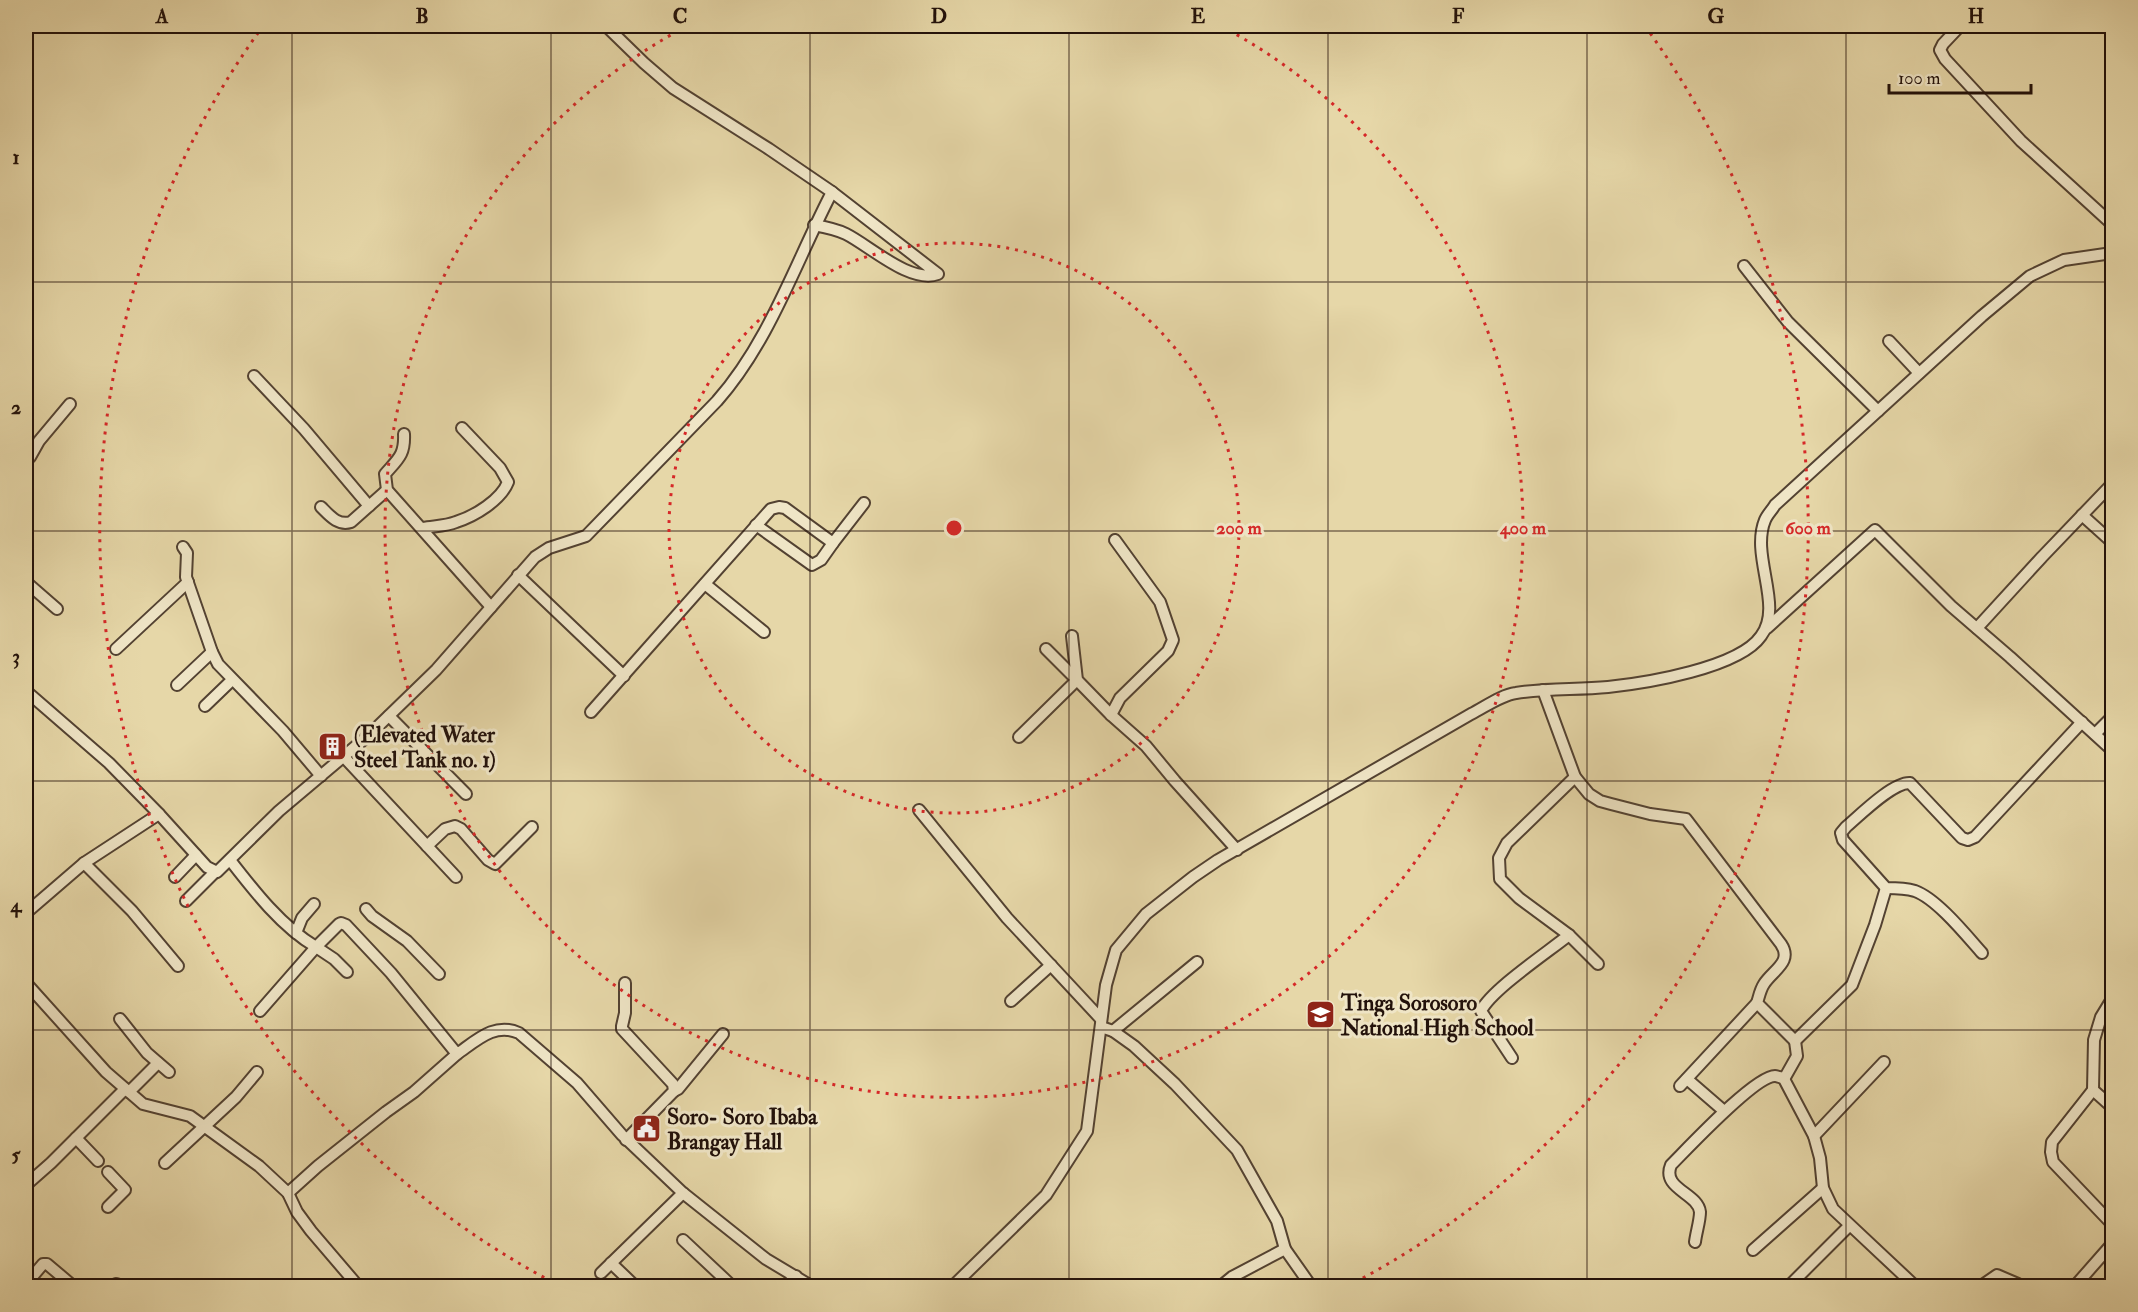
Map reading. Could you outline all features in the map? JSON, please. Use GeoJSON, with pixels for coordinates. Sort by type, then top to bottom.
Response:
{"type":"FeatureCollection","features":[{"type":"Feature","properties":{"kind":"street"},"geometry":{"type":"LineString","coordinates":[[606,26],[673,88],[769,148],[832,192],[938,274],[924,276],[912,272],[894,264],[839,230],[814,225]]}},
{"type":"Feature","properties":{"kind":"street"},"geometry":{"type":"LineString","coordinates":[[1960,26],[1940,50],[1945,59],[2021,141],[2112,224]]}},
{"type":"Feature","properties":{"kind":"street"},"geometry":{"type":"LineString","coordinates":[[186,901],[279,811],[389,716],[436,670],[535,557],[549,548],[586,536],[653,469],[734,381],[787,286],[814,225],[832,192]]}},
{"type":"Feature","properties":{"kind":"street"},"geometry":{"type":"LineString","coordinates":[[1767,628],[1770,610],[1760,541],[1765,519],[1775,505],[1982,316],[2030,276],[2064,260],[2112,253]]}},
{"type":"Feature","properties":{"kind":"street"},"geometry":{"type":"LineString","coordinates":[[1744,266],[1788,322],[1878,411]]}},
{"type":"Feature","properties":{"kind":"street"},"geometry":{"type":"LineString","coordinates":[[1889,341],[1919,373]]}},
{"type":"Feature","properties":{"kind":"street"},"geometry":{"type":"LineString","coordinates":[[254,376],[304,429],[369,506]]}},
{"type":"Feature","properties":{"kind":"street"},"geometry":{"type":"LineString","coordinates":[[26,459],[30,457],[39,441],[70,404]]}},
{"type":"Feature","properties":{"kind":"street"},"geometry":{"type":"LineString","coordinates":[[423,528],[455,523],[466,518],[483,508],[506,488],[508,482],[506,476],[462,428]]}},
{"type":"Feature","properties":{"kind":"street"},"geometry":{"type":"LineString","coordinates":[[404,434],[405,445],[402,454],[385,474],[387,490],[491,607]]}},
{"type":"Feature","properties":{"kind":"street"},"geometry":{"type":"LineString","coordinates":[[1977,628],[2112,484]]}},
{"type":"Feature","properties":{"kind":"street"},"geometry":{"type":"LineString","coordinates":[[321,507],[338,522],[345,524],[351,522],[387,490]]}},
{"type":"Feature","properties":{"kind":"street"},"geometry":{"type":"LineString","coordinates":[[756,525],[812,565],[821,560],[864,503]]}},
{"type":"Feature","properties":{"kind":"street"},"geometry":{"type":"LineString","coordinates":[[591,712],[771,509],[786,508],[833,543]]}},
{"type":"Feature","properties":{"kind":"street"},"geometry":{"type":"LineString","coordinates":[[2082,516],[2112,542]]}},
{"type":"Feature","properties":{"kind":"street"},"geometry":{"type":"LineString","coordinates":[[953,1287],[1046,1195],[1087,1131],[1106,985],[1116,950],[1146,914],[1192,877],[1471,714],[1514,693],[1608,687],[1701,670],[1730,658],[1749,648],[1761,638],[1767,628],[1875,530],[1951,606],[2112,750]]}},
{"type":"Feature","properties":{"kind":"street"},"geometry":{"type":"LineString","coordinates":[[1111,715],[1120,698],[1168,651],[1173,640],[1160,602],[1115,540]]}},
{"type":"Feature","properties":{"kind":"street"},"geometry":{"type":"LineString","coordinates":[[183,547],[187,553],[188,582],[212,652],[225,673],[283,731],[321,776]]}},
{"type":"Feature","properties":{"kind":"street"},"geometry":{"type":"LineString","coordinates":[[518,575],[624,676]]}},
{"type":"Feature","properties":{"kind":"street"},"geometry":{"type":"LineString","coordinates":[[26,582],[57,609]]}},
{"type":"Feature","properties":{"kind":"street"},"geometry":{"type":"LineString","coordinates":[[116,649],[188,582]]}},
{"type":"Feature","properties":{"kind":"street"},"geometry":{"type":"LineString","coordinates":[[705,584],[764,632]]}},
{"type":"Feature","properties":{"kind":"street"},"geometry":{"type":"LineString","coordinates":[[1072,636],[1077,680]]}},
{"type":"Feature","properties":{"kind":"street"},"geometry":{"type":"LineString","coordinates":[[1046,649],[1111,715],[1146,746],[1237,850]]}},
{"type":"Feature","properties":{"kind":"street"},"geometry":{"type":"LineString","coordinates":[[177,685],[212,652]]}},
{"type":"Feature","properties":{"kind":"street"},"geometry":{"type":"LineString","coordinates":[[205,706],[232,680]]}},
{"type":"Feature","properties":{"kind":"street"},"geometry":{"type":"LineString","coordinates":[[1019,737],[1077,680]]}},
{"type":"Feature","properties":{"kind":"street"},"geometry":{"type":"LineString","coordinates":[[1543,690],[1575,777],[1589,794],[1600,801],[1650,814],[1678,816],[1692,823],[1786,951],[1785,961],[1764,984],[1757,1003],[1683,1083],[1724,1111]]}},
{"type":"Feature","properties":{"kind":"street"},"geometry":{"type":"LineString","coordinates":[[26,691],[109,763],[207,867],[215,872]]}},
{"type":"Feature","properties":{"kind":"street"},"geometry":{"type":"LineString","coordinates":[[389,716],[466,794]]}},
{"type":"Feature","properties":{"kind":"street"},"geometry":{"type":"LineString","coordinates":[[2095,734],[2112,717]]}},
{"type":"Feature","properties":{"kind":"street"},"geometry":{"type":"LineString","coordinates":[[1982,953],[1955,922],[1918,892],[1905,888],[1886,888],[1843,840],[1841,833],[1895,788],[1904,783],[1910,783],[1962,838],[1968,840],[1975,837],[2082,722]]}},
{"type":"Feature","properties":{"kind":"street"},"geometry":{"type":"LineString","coordinates":[[343,756],[456,877]]}},
{"type":"Feature","properties":{"kind":"street"},"geometry":{"type":"LineString","coordinates":[[1575,777],[1507,843],[1499,858],[1498,868],[1500,879],[1519,898],[1569,935],[1598,964]]}},
{"type":"Feature","properties":{"kind":"street"},"geometry":{"type":"LineString","coordinates":[[919,810],[1007,918],[1101,1023],[1134,1046],[1175,1084],[1238,1150],[1277,1221],[1285,1249],[1311,1287]]}},
{"type":"Feature","properties":{"kind":"street"},"geometry":{"type":"LineString","coordinates":[[26,912],[84,863],[159,814]]}},
{"type":"Feature","properties":{"kind":"street"},"geometry":{"type":"LineString","coordinates":[[427,846],[445,829],[455,826],[461,829],[488,860],[495,864],[532,827]]}},
{"type":"Feature","properties":{"kind":"street"},"geometry":{"type":"LineString","coordinates":[[175,877],[196,855]]}},
{"type":"Feature","properties":{"kind":"street"},"geometry":{"type":"LineString","coordinates":[[230,860],[296,933],[334,959],[347,972]]}},
{"type":"Feature","properties":{"kind":"street"},"geometry":{"type":"LineString","coordinates":[[84,863],[132,911],[178,966]]}},
{"type":"Feature","properties":{"kind":"street"},"geometry":{"type":"LineString","coordinates":[[1795,1041],[1852,985],[1872,936],[1886,888]]}},
{"type":"Feature","properties":{"kind":"street"},"geometry":{"type":"LineString","coordinates":[[296,933],[302,918],[314,904]]}},
{"type":"Feature","properties":{"kind":"street"},"geometry":{"type":"LineString","coordinates":[[366,909],[372,916],[407,941],[439,974]]}},
{"type":"Feature","properties":{"kind":"street"},"geometry":{"type":"LineString","coordinates":[[260,1011],[316,947],[341,923],[346,924],[391,973],[458,1054]]}},
{"type":"Feature","properties":{"kind":"street"},"geometry":{"type":"LineString","coordinates":[[1512,1058],[1481,1011],[1508,983],[1569,935]]}},
{"type":"Feature","properties":{"kind":"street"},"geometry":{"type":"LineString","coordinates":[[1113,1031],[1197,962]]}},
{"type":"Feature","properties":{"kind":"street"},"geometry":{"type":"LineString","coordinates":[[1011,1001],[1051,965]]}},
{"type":"Feature","properties":{"kind":"street"},"geometry":{"type":"LineString","coordinates":[[26,983],[106,1072],[142,1104],[182,1112],[190,1116],[259,1166],[288,1192],[297,1212],[358,1287]]}},
{"type":"Feature","properties":{"kind":"street"},"geometry":{"type":"LineString","coordinates":[[625,983],[626,1012],[622,1029],[673,1084],[674,1091]]}},
{"type":"Feature","properties":{"kind":"street"},"geometry":{"type":"LineString","coordinates":[[2112,999],[2101,1017],[2094,1040],[2093,1090],[2052,1142],[2051,1152],[2053,1162],[2112,1224]]}},
{"type":"Feature","properties":{"kind":"street"},"geometry":{"type":"LineString","coordinates":[[1757,1003],[1795,1041],[1797,1056],[1784,1079]]}},
{"type":"Feature","properties":{"kind":"street"},"geometry":{"type":"LineString","coordinates":[[120,1019],[147,1053],[169,1072]]}},
{"type":"Feature","properties":{"kind":"street"},"geometry":{"type":"LineString","coordinates":[[288,1192],[458,1054],[487,1033],[498,1029],[511,1030],[519,1034],[577,1083],[626,1140],[683,1192],[766,1259],[811,1287]]}},
{"type":"Feature","properties":{"kind":"street"},"geometry":{"type":"LineString","coordinates":[[626,1140],[678,1089],[723,1034]]}},
{"type":"Feature","properties":{"kind":"street"},"geometry":{"type":"LineString","coordinates":[[1814,1136],[1884,1062]]}},
{"type":"Feature","properties":{"kind":"street"},"geometry":{"type":"LineString","coordinates":[[26,1185],[158,1063]]}},
{"type":"Feature","properties":{"kind":"street"},"geometry":{"type":"LineString","coordinates":[[165,1164],[236,1098],[257,1072]]}},
{"type":"Feature","properties":{"kind":"street"},"geometry":{"type":"LineString","coordinates":[[1695,1242],[1700,1211],[1696,1204],[1671,1180],[1668,1172],[1671,1165],[1724,1111],[1769,1078],[1776,1076],[1784,1079],[1814,1136],[1820,1158],[1823,1188],[1833,1209],[1915,1287]]}},
{"type":"Feature","properties":{"kind":"street"},"geometry":{"type":"LineString","coordinates":[[2093,1090],[2112,1107]]}},
{"type":"Feature","properties":{"kind":"street"},"geometry":{"type":"LineString","coordinates":[[76,1138],[98,1161]]}},
{"type":"Feature","properties":{"kind":"street"},"geometry":{"type":"LineString","coordinates":[[108,1172],[125,1190],[108,1207]]}},
{"type":"Feature","properties":{"kind":"street"},"geometry":{"type":"LineString","coordinates":[[1753,1250],[1823,1188]]}},
{"type":"Feature","properties":{"kind":"street"},"geometry":{"type":"LineString","coordinates":[[601,1273],[683,1192]]}},
{"type":"Feature","properties":{"kind":"street"},"geometry":{"type":"LineString","coordinates":[[1789,1287],[1849,1226]]}},
{"type":"Feature","properties":{"kind":"street"},"geometry":{"type":"LineString","coordinates":[[683,1240],[732,1287]]}},
{"type":"Feature","properties":{"kind":"street"},"geometry":{"type":"LineString","coordinates":[[2081,1284],[2112,1244]]}},
{"type":"Feature","properties":{"kind":"street"},"geometry":{"type":"LineString","coordinates":[[1221,1287],[1232,1277],[1285,1249]]}},
{"type":"Feature","properties":{"kind":"street"},"geometry":{"type":"LineString","coordinates":[[611,1263],[635,1287]]}},
{"type":"Feature","properties":{"kind":"street"},"geometry":{"type":"LineString","coordinates":[[26,1284],[43,1264],[47,1264],[73,1287]]}},
{"type":"Feature","properties":{"kind":"street"},"geometry":{"type":"LineString","coordinates":[[1981,1287],[1997,1275],[2018,1284]]}},
{"type":"Feature","properties":{"kind":"street"},"geometry":{"type":"LineString","coordinates":[[785,1287],[796,1276]]}},
{"type":"Feature","properties":{"kind":"street"},"geometry":{"type":"LineString","coordinates":[[112,1287],[116,1284],[123,1287]]}},
{"type":"Feature","properties":{"kind":"place","name":"(Elevated Water Steel Tank no. 1)"},"geometry":{"type":"Point","coordinates":[333,747]}},
{"type":"Feature","properties":{"kind":"place","name":"Tinga Sorosoro National High School"},"geometry":{"type":"Point","coordinates":[1320,1015]}},
{"type":"Feature","properties":{"kind":"place","name":"Soro- Soro Ibaba Brangay Hall"},"geometry":{"type":"Point","coordinates":[646,1129]}}]}
